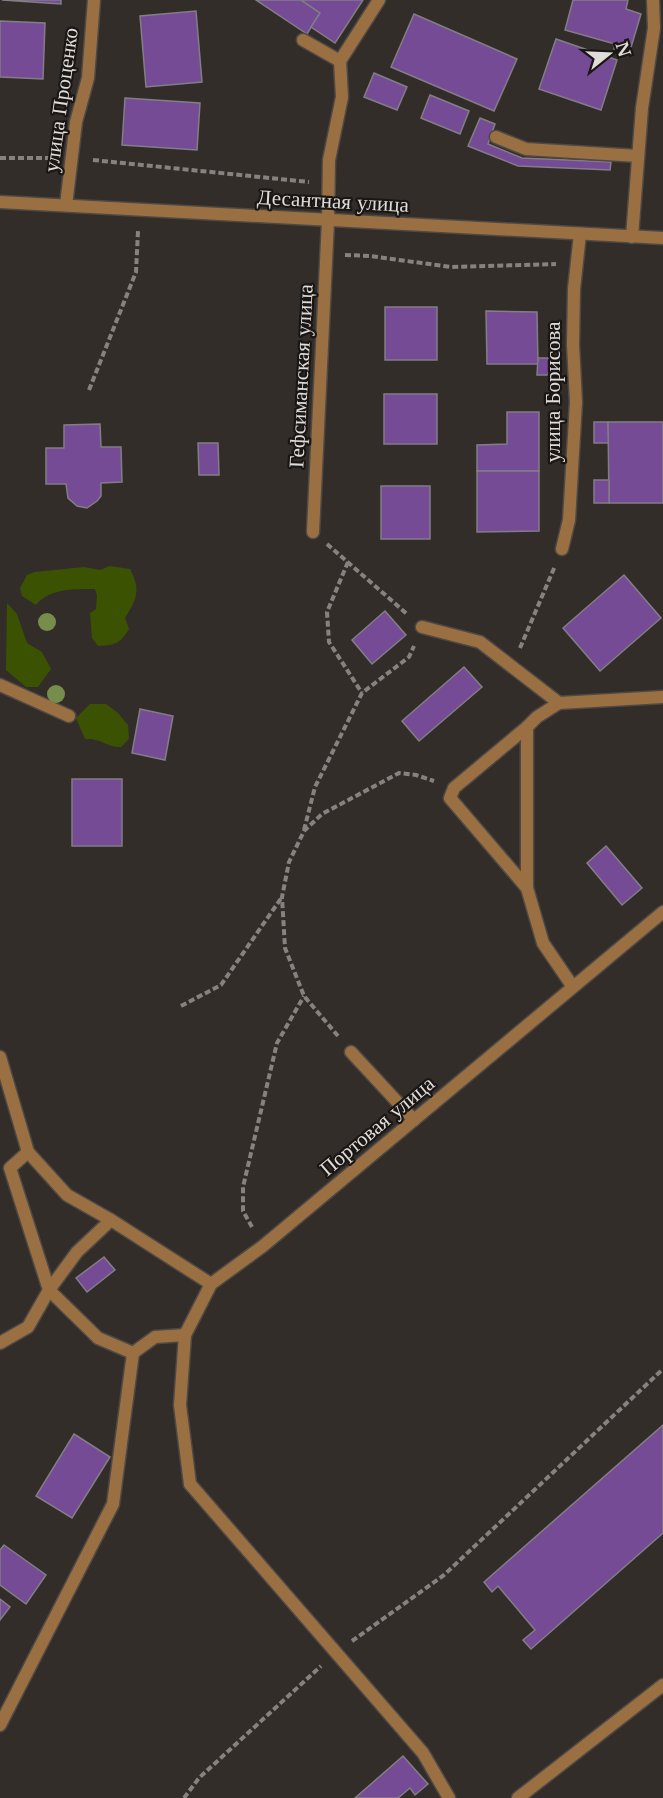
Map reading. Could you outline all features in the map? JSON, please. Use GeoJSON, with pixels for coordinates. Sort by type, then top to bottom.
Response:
{"type":"FeatureCollection","features":[{"type":"Feature","properties":{"kind":"street","name":"улица Проценко"},"geometry":{"type":"LineString","coordinates":[[66,205],[76,122],[88,78],[94,0]]}},
{"type":"Feature","properties":{"kind":"street"},"geometry":{"type":"LineString","coordinates":[[303,40],[340,61],[379,0]]}},
{"type":"Feature","properties":{"kind":"street"},"geometry":{"type":"LineString","coordinates":[[632,237],[642,108],[654,28],[653,0]]}},
{"type":"Feature","properties":{"kind":"street","name":"Гефсиманская улица"},"geometry":{"type":"LineString","coordinates":[[313,532],[327,254],[329,160],[342,97],[340,61]]}},
{"type":"Feature","properties":{"kind":"street"},"geometry":{"type":"LineString","coordinates":[[496,137],[526,150],[638,156]]}},
{"type":"Feature","properties":{"kind":"street","name":"Десантная улица"},"geometry":{"type":"LineString","coordinates":[[0,201],[663,238]]}},
{"type":"Feature","properties":{"kind":"street","name":"улица Борисова"},"geometry":{"type":"LineString","coordinates":[[562,549],[569,520],[576,402],[573,345],[576,264],[580,234]]}},
{"type":"Feature","properties":{"kind":"street"},"geometry":{"type":"LineString","coordinates":[[422,627],[480,642],[559,703]]}},
{"type":"Feature","properties":{"kind":"street"},"geometry":{"type":"LineString","coordinates":[[0,685],[69,716]]}},
{"type":"Feature","properties":{"kind":"street"},"geometry":{"type":"LineString","coordinates":[[527,888],[450,798],[454,788],[528,728],[537,717],[559,703],[663,697]]}},
{"type":"Feature","properties":{"kind":"street"},"geometry":{"type":"LineString","coordinates":[[528,728],[527,888],[543,943],[573,987]]}},
{"type":"Feature","properties":{"kind":"street","name":"Портовая улица"},"geometry":{"type":"LineString","coordinates":[[336,1652],[190,1484],[180,1405],[185,1335],[211,1284],[263,1246],[663,912]]}},
{"type":"Feature","properties":{"kind":"street"},"geometry":{"type":"LineString","coordinates":[[351,1052],[414,1120]]}},
{"type":"Feature","properties":{"kind":"street"},"geometry":{"type":"LineString","coordinates":[[0,1057],[28,1152],[67,1195],[111,1220],[211,1284]]}},
{"type":"Feature","properties":{"kind":"street"},"geometry":{"type":"LineString","coordinates":[[28,1152],[9,1168],[49,1290],[98,1338],[133,1353]]}},
{"type":"Feature","properties":{"kind":"street"},"geometry":{"type":"LineString","coordinates":[[0,1343],[28,1327],[49,1290],[77,1252],[111,1220]]}},
{"type":"Feature","properties":{"kind":"street"},"geometry":{"type":"LineString","coordinates":[[0,1725],[113,1504],[133,1353],[155,1337],[185,1335]]}},
{"type":"Feature","properties":{"kind":"street"},"geometry":{"type":"LineString","coordinates":[[336,1652],[423,1753],[449,1798]]}},
{"type":"Feature","properties":{"kind":"street"},"geometry":{"type":"LineString","coordinates":[[518,1798],[663,1685]]}},
{"type":"Feature","properties":{"kind":"path"},"geometry":{"type":"LineString","coordinates":[[0,158],[71,158],[328,184]]}},
{"type":"Feature","properties":{"kind":"path"},"geometry":{"type":"LineString","coordinates":[[89,390],[136,272],[139,209]]}},
{"type":"Feature","properties":{"kind":"path"},"geometry":{"type":"LineString","coordinates":[[327,254],[370,256],[451,267],[576,264]]}},
{"type":"Feature","properties":{"kind":"path"},"geometry":{"type":"LineString","coordinates":[[313,532],[422,627],[408,657],[362,693],[315,787],[304,831],[289,862],[282,897],[285,948],[304,996],[351,1052]]}},
{"type":"Feature","properties":{"kind":"path"},"geometry":{"type":"LineString","coordinates":[[511,666],[526,637],[562,549]]}},
{"type":"Feature","properties":{"kind":"path"},"geometry":{"type":"LineString","coordinates":[[348,562],[327,612],[329,642],[362,693]]}},
{"type":"Feature","properties":{"kind":"path"},"geometry":{"type":"LineString","coordinates":[[304,831],[322,814],[399,773],[416,775],[454,788]]}},
{"type":"Feature","properties":{"kind":"path"},"geometry":{"type":"LineString","coordinates":[[182,1006],[221,985],[282,897]]}},
{"type":"Feature","properties":{"kind":"path"},"geometry":{"type":"LineString","coordinates":[[263,1246],[243,1211],[243,1187],[277,1043],[304,996]]}},
{"type":"Feature","properties":{"kind":"path"},"geometry":{"type":"LineString","coordinates":[[184,1798],[199,1778],[336,1652],[444,1575],[663,1370]]}},
{"type":"Feature","properties":{"kind":"green space"},"geometry":{"type":"Polygon","coordinates":[[[110,566],[130,569],[136,583],[135,600],[125,618],[129,629],[120,641],[113,644],[98,646],[92,638],[90,613],[96,609],[95,589],[55,592],[36,605],[22,596],[20,588],[27,575],[35,572],[84,567],[100,570],[110,566]]]}},
{"type":"Feature","properties":{"kind":"green space"},"geometry":{"type":"Polygon","coordinates":[[[7,603],[17,614],[27,643],[42,652],[51,669],[38,687],[26,687],[6,670],[7,603]]]}},
{"type":"Feature","properties":{"kind":"green space"},"geometry":{"type":"Polygon","coordinates":[[[90,704],[106,704],[128,725],[129,739],[121,747],[85,739],[76,718],[90,704]]]}},
{"type":"Feature","properties":{"kind":"building"},"geometry":{"type":"Polygon","coordinates":[[[2,0],[61,0],[61,4],[2,0]]]}},
{"type":"Feature","properties":{"kind":"building"},"geometry":{"type":"Polygon","coordinates":[[[256,0],[301,0],[320,13],[307,34],[256,0]]]}},
{"type":"Feature","properties":{"kind":"building"},"geometry":{"type":"Polygon","coordinates":[[[301,0],[363,0],[335,43],[311,27],[320,13],[301,0]]]}},
{"type":"Feature","properties":{"kind":"building"},"geometry":{"type":"Polygon","coordinates":[[[573,0],[628,0],[626,9],[641,14],[629,54],[614,49],[615,44],[565,30],[573,0]]]}},
{"type":"Feature","properties":{"kind":"building"},"geometry":{"type":"Polygon","coordinates":[[[196,11],[202,82],[146,87],[140,16],[196,11]]]}},
{"type":"Feature","properties":{"kind":"building"},"geometry":{"type":"Polygon","coordinates":[[[414,14],[517,59],[494,111],[391,67],[414,14]]]}},
{"type":"Feature","properties":{"kind":"building"},"geometry":{"type":"Polygon","coordinates":[[[0,21],[45,23],[43,79],[0,77],[0,21]]]}},
{"type":"Feature","properties":{"kind":"building"},"geometry":{"type":"Polygon","coordinates":[[[556,39],[617,60],[601,110],[539,89],[556,39]]]}},
{"type":"Feature","properties":{"kind":"building"},"geometry":{"type":"Polygon","coordinates":[[[374,73],[407,87],[397,110],[364,97],[374,73]]]}},
{"type":"Feature","properties":{"kind":"building"},"geometry":{"type":"Polygon","coordinates":[[[430,95],[469,111],[460,134],[421,118],[430,95]]]}},
{"type":"Feature","properties":{"kind":"building"},"geometry":{"type":"Polygon","coordinates":[[[125,98],[200,103],[197,150],[122,145],[125,98]]]}},
{"type":"Feature","properties":{"kind":"building"},"geometry":{"type":"Polygon","coordinates":[[[480,118],[495,124],[488,144],[522,158],[611,162],[610,170],[518,166],[468,146],[480,118]]]}},
{"type":"Feature","properties":{"kind":"building"},"geometry":{"type":"Polygon","coordinates":[[[385,307],[437,307],[437,360],[385,360],[385,307]]]}},
{"type":"Feature","properties":{"kind":"building"},"geometry":{"type":"Polygon","coordinates":[[[486,311],[537,312],[538,364],[487,364],[486,311]]]}},
{"type":"Feature","properties":{"kind":"building"},"geometry":{"type":"Polygon","coordinates":[[[538,358],[553,358],[554,375],[537,375],[538,358]]]}},
{"type":"Feature","properties":{"kind":"building"},"geometry":{"type":"Polygon","coordinates":[[[384,394],[437,394],[437,444],[384,444],[384,394]]]}},
{"type":"Feature","properties":{"kind":"building"},"geometry":{"type":"Polygon","coordinates":[[[507,412],[539,412],[539,471],[477,471],[477,445],[507,444],[507,412]]]}},
{"type":"Feature","properties":{"kind":"building"},"geometry":{"type":"Polygon","coordinates":[[[594,422],[608,422],[609,443],[594,443],[594,422]]]}},
{"type":"Feature","properties":{"kind":"building"},"geometry":{"type":"Polygon","coordinates":[[[608,422],[663,422],[663,503],[609,503],[608,422]]]}},
{"type":"Feature","properties":{"kind":"building"},"geometry":{"type":"Polygon","coordinates":[[[100,424],[101,447],[121,447],[122,482],[101,483],[101,496],[97,501],[87,508],[77,506],[68,498],[66,484],[46,484],[46,448],[64,448],[64,425],[100,424]]]}},
{"type":"Feature","properties":{"kind":"building"},"geometry":{"type":"Polygon","coordinates":[[[198,443],[218,443],[219,475],[199,475],[198,443]]]}},
{"type":"Feature","properties":{"kind":"building"},"geometry":{"type":"Polygon","coordinates":[[[477,471],[539,471],[539,531],[477,532],[477,471]]]}},
{"type":"Feature","properties":{"kind":"building"},"geometry":{"type":"Polygon","coordinates":[[[594,480],[609,480],[609,503],[594,503],[594,480]]]}},
{"type":"Feature","properties":{"kind":"building"},"geometry":{"type":"Polygon","coordinates":[[[381,486],[430,486],[430,539],[381,539],[381,486]]]}},
{"type":"Feature","properties":{"kind":"building"},"geometry":{"type":"Polygon","coordinates":[[[624,575],[661,618],[600,671],[563,628],[624,575]]]}},
{"type":"Feature","properties":{"kind":"building"},"geometry":{"type":"Polygon","coordinates":[[[385,611],[406,635],[372,664],[352,640],[385,611]]]}},
{"type":"Feature","properties":{"kind":"building"},"geometry":{"type":"Polygon","coordinates":[[[464,667],[482,687],[419,741],[402,721],[464,667]]]}},
{"type":"Feature","properties":{"kind":"building"},"geometry":{"type":"Polygon","coordinates":[[[140,709],[173,716],[165,760],[132,753],[140,709]]]}},
{"type":"Feature","properties":{"kind":"building"},"geometry":{"type":"Polygon","coordinates":[[[72,779],[122,779],[122,846],[72,846],[72,779]]]}},
{"type":"Feature","properties":{"kind":"building"},"geometry":{"type":"Polygon","coordinates":[[[606,846],[642,888],[622,905],[587,863],[606,846]]]}},
{"type":"Feature","properties":{"kind":"building"},"geometry":{"type":"Polygon","coordinates":[[[104,1257],[115,1270],[87,1292],[76,1278],[104,1257]]]}},
{"type":"Feature","properties":{"kind":"building"},"geometry":{"type":"Polygon","coordinates":[[[663,1425],[663,1533],[531,1649],[523,1640],[535,1630],[498,1586],[492,1592],[484,1582],[663,1425]]]}},
{"type":"Feature","properties":{"kind":"building"},"geometry":{"type":"Polygon","coordinates":[[[74,1434],[110,1457],[72,1518],[36,1496],[74,1434]]]}},
{"type":"Feature","properties":{"kind":"building"},"geometry":{"type":"Polygon","coordinates":[[[4,1545],[46,1575],[26,1604],[0,1585],[0,1550],[4,1545]]]}},
{"type":"Feature","properties":{"kind":"building"},"geometry":{"type":"Polygon","coordinates":[[[0,1599],[10,1607],[0,1620],[0,1599]]]}},
{"type":"Feature","properties":{"kind":"building"},"geometry":{"type":"Polygon","coordinates":[[[403,1756],[428,1784],[415,1795],[410,1788],[398,1798],[355,1798],[403,1756]]]}}]}
